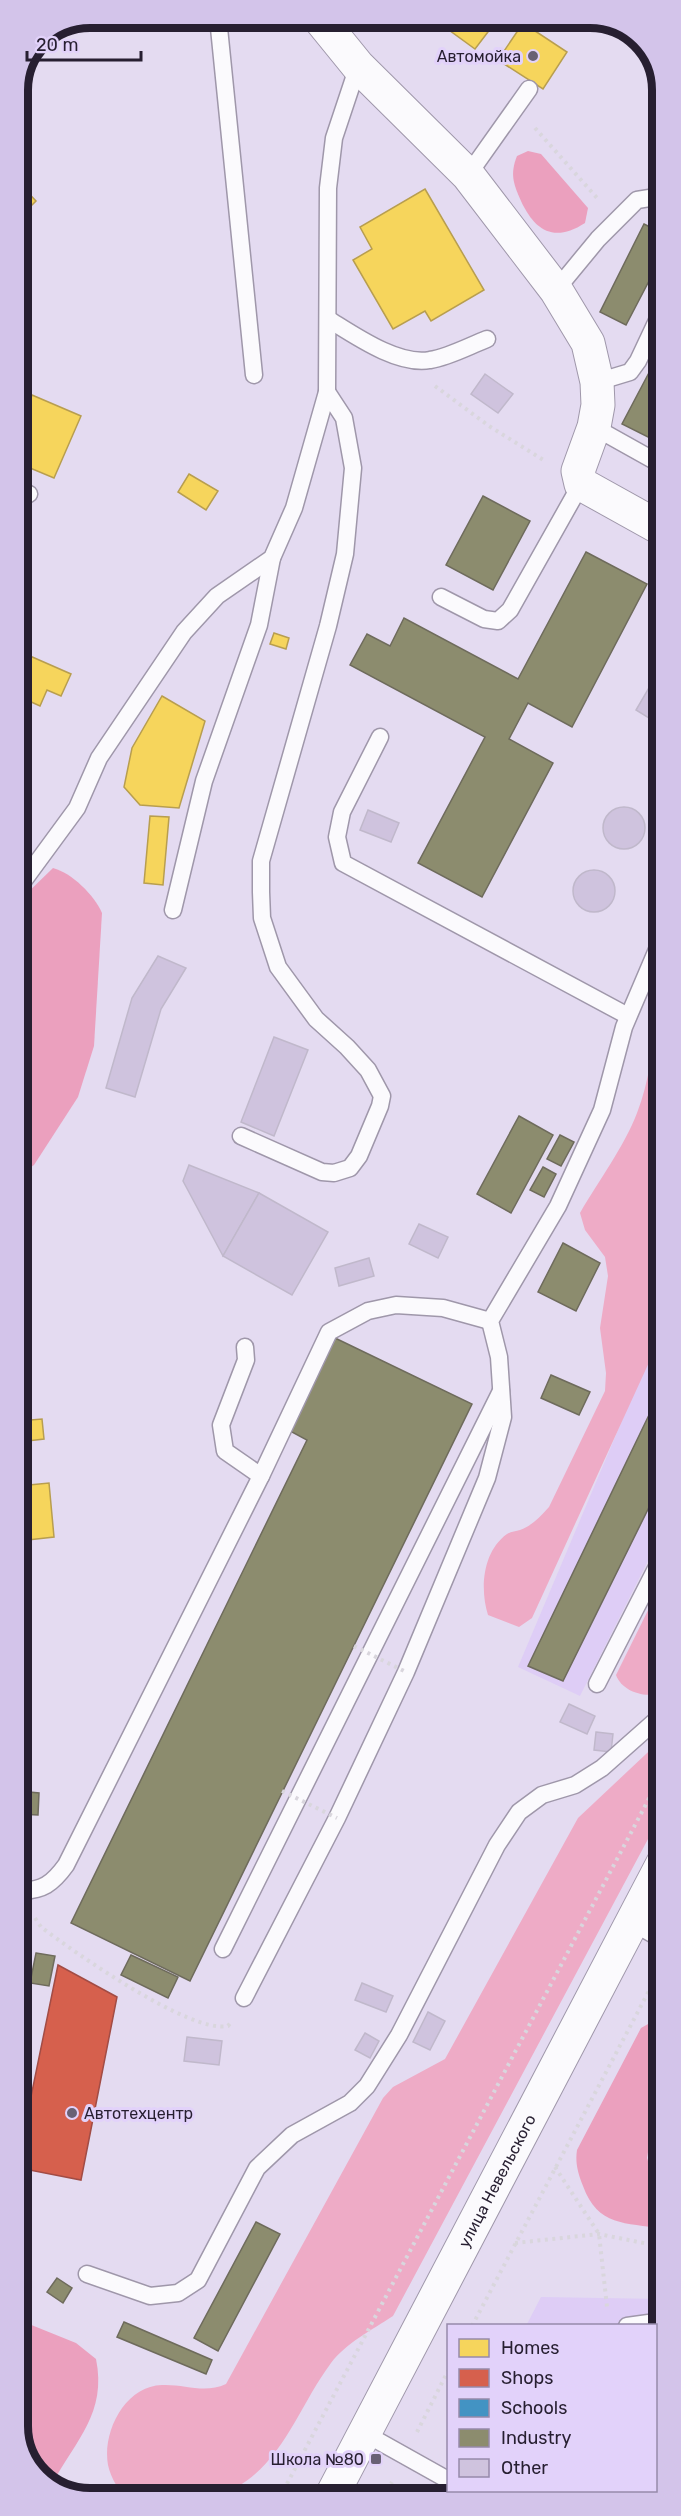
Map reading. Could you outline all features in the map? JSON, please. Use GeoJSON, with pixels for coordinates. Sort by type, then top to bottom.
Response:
{"type":"FeatureCollection","features":[{"type":"Feature","properties":{"kind":"main road"},"geometry":{"type":"LineString","coordinates":[[328,28],[358,66],[468,175],[556,290],[588,343],[597,382],[598,405],[594,428],[578,471],[581,484],[652,523]]}},
{"type":"Feature","properties":{"kind":"main road","name":"улица Невельского"},"geometry":{"type":"LineString","coordinates":[[336,2487],[652,1885]]}},
{"type":"Feature","properties":{"kind":"lane"},"geometry":{"type":"LineString","coordinates":[[219,28],[254,375]]}},
{"type":"Feature","properties":{"kind":"lane"},"geometry":{"type":"LineString","coordinates":[[173,910],[204,781],[259,625],[272,558],[294,508],[327,392],[328,188],[334,138],[358,66]]}},
{"type":"Feature","properties":{"kind":"lane"},"geometry":{"type":"LineString","coordinates":[[468,175],[529,89]]}},
{"type":"Feature","properties":{"kind":"lane"},"geometry":{"type":"LineString","coordinates":[[556,290],[617,219],[652,190]]}},
{"type":"Feature","properties":{"kind":"lane"},"geometry":{"type":"LineString","coordinates":[[637,200],[652,198]]}},
{"type":"Feature","properties":{"kind":"lane"},"geometry":{"type":"LineString","coordinates":[[637,200],[652,205]]}},
{"type":"Feature","properties":{"kind":"lane"},"geometry":{"type":"LineString","coordinates":[[328,319],[377,348],[420,361],[431,360],[487,339]]}},
{"type":"Feature","properties":{"kind":"lane"},"geometry":{"type":"LineString","coordinates":[[597,382],[630,372],[638,361],[652,331]]}},
{"type":"Feature","properties":{"kind":"lane"},"geometry":{"type":"LineString","coordinates":[[241,1136],[322,1172],[334,1173],[350,1168],[359,1155],[382,1096],[368,1070],[316,1019],[294,992],[278,967],[262,918],[261,861],[328,626],[345,554],[351,502],[351,458],[344,418],[327,392]]}},
{"type":"Feature","properties":{"kind":"lane"},"geometry":{"type":"LineString","coordinates":[[594,428],[652,460]]}},
{"type":"Feature","properties":{"kind":"lane"},"geometry":{"type":"LineString","coordinates":[[441,597],[484,619],[498,621],[510,610],[581,484]]}},
{"type":"Feature","properties":{"kind":"lane"},"geometry":{"type":"LineString","coordinates":[[28,874],[77,808],[99,758],[184,632],[217,596],[272,558]]}},
{"type":"Feature","properties":{"kind":"lane"},"geometry":{"type":"LineString","coordinates":[[380,737],[342,812],[337,837],[343,863],[628,1016]]}},
{"type":"Feature","properties":{"kind":"lane"},"geometry":{"type":"LineString","coordinates":[[244,1998],[337,1818],[406,1672],[487,1478],[503,1417],[503,1388],[499,1357],[490,1321],[558,1206],[602,1110],[628,1016],[652,961]]}},
{"type":"Feature","properties":{"kind":"lane"},"geometry":{"type":"LineString","coordinates":[[28,1891],[34,1891],[53,1882],[66,1865],[261,1476],[329,1332],[368,1311],[396,1305],[442,1308],[490,1321]]}},
{"type":"Feature","properties":{"kind":"lane"},"geometry":{"type":"LineString","coordinates":[[245,1347],[246,1360],[221,1425],[225,1451],[261,1476]]}},
{"type":"Feature","properties":{"kind":"lane"},"geometry":{"type":"LineString","coordinates":[[223,1949],[503,1388]]}},
{"type":"Feature","properties":{"kind":"lane"},"geometry":{"type":"LineString","coordinates":[[597,1684],[652,1577]]}},
{"type":"Feature","properties":{"kind":"lane"},"geometry":{"type":"LineString","coordinates":[[87,2274],[150,2296],[178,2293],[198,2280],[257,2168],[292,2134],[350,2103],[367,2086],[399,2035],[497,1845],[519,1812],[542,1795],[575,1785],[602,1768],[652,1724]]}},
{"type":"Feature","properties":{"kind":"lane"},"geometry":{"type":"LineString","coordinates":[[633,1923],[652,1934]]}},
{"type":"Feature","properties":{"kind":"lane"},"geometry":{"type":"LineString","coordinates":[[636,2324],[652,2322]]}},
{"type":"Feature","properties":{"kind":"lane"},"geometry":{"type":"LineString","coordinates":[[364,2433],[447,2479]]}},
{"type":"Feature","properties":{"kind":"path"},"geometry":{"type":"LineString","coordinates":[[517,107],[556,155],[617,219]]}},
{"type":"Feature","properties":{"kind":"path"},"geometry":{"type":"LineString","coordinates":[[420,361],[438,390],[581,484]]}},
{"type":"Feature","properties":{"kind":"path"},"geometry":{"type":"LineString","coordinates":[[354,1646],[406,1672]]}},
{"type":"Feature","properties":{"kind":"path"},"geometry":{"type":"LineString","coordinates":[[282,1791],[337,1818]]}},
{"type":"Feature","properties":{"kind":"path"},"geometry":{"type":"LineString","coordinates":[[285,2487],[652,1793]]}},
{"type":"Feature","properties":{"kind":"path"},"geometry":{"type":"LineString","coordinates":[[30,1909],[41,1927],[83,1958],[133,1990],[204,2024],[217,2028],[228,2026],[244,1998]]}},
{"type":"Feature","properties":{"kind":"path"},"geometry":{"type":"LineString","coordinates":[[473,2324],[652,1986]]}},
{"type":"Feature","properties":{"kind":"path"},"geometry":{"type":"LineString","coordinates":[[555,2167],[599,2234],[608,2314]]}},
{"type":"Feature","properties":{"kind":"path"},"geometry":{"type":"LineString","coordinates":[[515,2243],[599,2234],[652,2245]]}},
{"type":"Feature","properties":{"kind":"shaded area"},"geometry":{"type":"Polygon","coordinates":[[[528,151],[541,154],[588,208],[585,223],[574,229],[555,233],[547,231],[533,220],[521,201],[513,178],[517,156],[528,151]]]}},
{"type":"Feature","properties":{"kind":"shaded area"},"geometry":{"type":"Polygon","coordinates":[[[53,868],[68,875],[82,886],[94,899],[102,913],[94,1046],[78,1097],[34,1165],[28,1169],[28,892],[53,868]]]}},
{"type":"Feature","properties":{"kind":"shaded area"},"geometry":{"type":"Polygon","coordinates":[[[652,1053],[652,1356],[532,1618],[519,1627],[488,1615],[484,1594],[485,1572],[492,1551],[499,1542],[508,1533],[533,1523],[549,1507],[605,1391],[606,1373],[600,1328],[608,1276],[605,1257],[585,1230],[580,1213],[632,1125],[645,1087],[652,1053]]]}},
{"type":"Feature","properties":{"kind":"shaded area"},"geometry":{"type":"Polygon","coordinates":[[[652,1350],[652,1553],[580,1696],[518,1667],[652,1350]]]}},
{"type":"Feature","properties":{"kind":"shaded area"},"geometry":{"type":"Polygon","coordinates":[[[652,1602],[652,1695],[630,1690],[619,1681],[616,1675],[652,1602]]]}},
{"type":"Feature","properties":{"kind":"shaded area"},"geometry":{"type":"Polygon","coordinates":[[[652,1748],[652,1832],[393,2316],[360,2337],[337,2356],[270,2459],[237,2487],[118,2487],[111,2475],[107,2452],[113,2425],[119,2413],[137,2393],[149,2387],[170,2385],[210,2388],[226,2384],[383,2098],[393,2087],[445,2059],[578,1818],[652,1748]]]}},
{"type":"Feature","properties":{"kind":"shaded area"},"geometry":{"type":"Polygon","coordinates":[[[652,2022],[652,2128],[647,2158],[652,2171],[652,2227],[614,2220],[596,2209],[583,2186],[576,2159],[577,2150],[641,2028],[652,2022]]]}},
{"type":"Feature","properties":{"kind":"shaded area"},"geometry":{"type":"Polygon","coordinates":[[[541,2297],[652,2299],[652,2324],[527,2324],[541,2297]]]}},
{"type":"Feature","properties":{"kind":"shaded area"},"geometry":{"type":"Polygon","coordinates":[[[28,2324],[76,2343],[96,2359],[97,2395],[93,2411],[56,2477],[41,2463],[32,2445],[28,2425],[28,2324]]]}},
{"type":"Feature","properties":{"kind":"shaded area"},"geometry":{"type":"Polygon","coordinates":[[[447,2468],[447,2488],[438,2488],[447,2468]]]}},
{"type":"Feature","properties":{"kind":"building: Homes"},"geometry":{"type":"Polygon","coordinates":[[[450,29],[490,29],[475,49],[450,29]]]}},
{"type":"Feature","properties":{"kind":"building: Homes","name":"Автомойка"},"geometry":{"type":"Polygon","coordinates":[[[519,29],[532,29],[567,52],[543,89],[498,60],[519,29]]]}},
{"type":"Feature","properties":{"kind":"building: Homes"},"geometry":{"type":"Polygon","coordinates":[[[425,189],[484,290],[431,321],[425,311],[393,329],[353,260],[372,249],[360,227],[425,189]]]}},
{"type":"Feature","properties":{"kind":"building: Homes"},"geometry":{"type":"Polygon","coordinates":[[[28,193],[36,201],[28,209],[28,193]]]}},
{"type":"Feature","properties":{"kind":"building: Homes"},"geometry":{"type":"Polygon","coordinates":[[[32,395],[81,416],[54,478],[28,467],[28,404],[32,395]]]}},
{"type":"Feature","properties":{"kind":"building: Homes"},"geometry":{"type":"Polygon","coordinates":[[[189,474],[218,491],[206,510],[178,492],[189,474]]]}},
{"type":"Feature","properties":{"kind":"building: Homes"},"geometry":{"type":"Polygon","coordinates":[[[274,633],[289,638],[286,649],[270,644],[274,633]]]}},
{"type":"Feature","properties":{"kind":"building: Homes"},"geometry":{"type":"Polygon","coordinates":[[[30,656],[71,674],[61,696],[47,690],[40,706],[28,701],[30,656]]]}},
{"type":"Feature","properties":{"kind":"building: Homes"},"geometry":{"type":"Polygon","coordinates":[[[162,696],[205,721],[179,808],[140,805],[124,787],[132,748],[162,696]]]}},
{"type":"Feature","properties":{"kind":"building: Homes"},"geometry":{"type":"Polygon","coordinates":[[[150,816],[169,817],[163,885],[144,883],[150,816]]]}},
{"type":"Feature","properties":{"kind":"building: Homes"},"geometry":{"type":"Polygon","coordinates":[[[42,1419],[44,1439],[28,1441],[28,1420],[42,1419]]]}},
{"type":"Feature","properties":{"kind":"building: Homes"},"geometry":{"type":"Polygon","coordinates":[[[49,1483],[54,1537],[28,1540],[28,1485],[49,1483]]]}},
{"type":"Feature","properties":{"kind":"building: Shops"},"geometry":{"type":"Polygon","coordinates":[[[58,1965],[117,1997],[81,2180],[28,2170],[28,2111],[58,1965]]]}},
{"type":"Feature","properties":{"kind":"building: Industry"},"geometry":{"type":"Polygon","coordinates":[[[644,224],[652,228],[652,275],[626,325],[600,312],[644,224]]]}},
{"type":"Feature","properties":{"kind":"building: Industry"},"geometry":{"type":"Polygon","coordinates":[[[652,367],[652,439],[622,424],[652,367]]]}},
{"type":"Feature","properties":{"kind":"building: Industry"},"geometry":{"type":"Polygon","coordinates":[[[483,496],[530,521],[493,590],[446,565],[483,496]]]}},
{"type":"Feature","properties":{"kind":"building: Industry"},"geometry":{"type":"Polygon","coordinates":[[[586,552],[647,584],[572,727],[528,703],[509,739],[553,763],[482,897],[418,863],[485,737],[350,665],[367,634],[390,646],[404,618],[518,679],[586,552]]]}},
{"type":"Feature","properties":{"kind":"building: Industry"},"geometry":{"type":"Polygon","coordinates":[[[519,1116],[553,1135],[511,1213],[477,1194],[519,1116]]]}},
{"type":"Feature","properties":{"kind":"building: Industry"},"geometry":{"type":"Polygon","coordinates":[[[560,1135],[574,1142],[561,1166],[547,1159],[560,1135]]]}},
{"type":"Feature","properties":{"kind":"building: Industry"},"geometry":{"type":"Polygon","coordinates":[[[543,1167],[556,1174],[544,1197],[530,1190],[543,1167]]]}},
{"type":"Feature","properties":{"kind":"building: Industry"},"geometry":{"type":"Polygon","coordinates":[[[563,1243],[600,1263],[576,1311],[538,1292],[563,1243]]]}},
{"type":"Feature","properties":{"kind":"building: Industry"},"geometry":{"type":"Polygon","coordinates":[[[335,1338],[472,1404],[190,1981],[71,1923],[307,1440],[290,1431],[335,1338]]]}},
{"type":"Feature","properties":{"kind":"building: Industry"},"geometry":{"type":"Polygon","coordinates":[[[551,1375],[590,1392],[579,1415],[541,1398],[551,1375]]]}},
{"type":"Feature","properties":{"kind":"building: Industry"},"geometry":{"type":"Polygon","coordinates":[[[652,1409],[652,1501],[563,1681],[528,1666],[652,1409]]]}},
{"type":"Feature","properties":{"kind":"building: Industry"},"geometry":{"type":"Polygon","coordinates":[[[28,1792],[39,1793],[38,1815],[28,1814],[28,1792]]]}},
{"type":"Feature","properties":{"kind":"building: Industry"},"geometry":{"type":"Polygon","coordinates":[[[36,1953],[55,1956],[49,1986],[30,1983],[36,1953]]]}},
{"type":"Feature","properties":{"kind":"building: Industry"},"geometry":{"type":"Polygon","coordinates":[[[131,1955],[178,1977],[168,1998],[121,1975],[131,1955]]]}},
{"type":"Feature","properties":{"kind":"building: Industry"},"geometry":{"type":"Polygon","coordinates":[[[256,2222],[280,2234],[218,2351],[194,2338],[256,2222]]]}},
{"type":"Feature","properties":{"kind":"building: Industry"},"geometry":{"type":"Polygon","coordinates":[[[57,2278],[72,2288],[63,2303],[47,2292],[57,2278]]]}},
{"type":"Feature","properties":{"kind":"building: Industry"},"geometry":{"type":"Polygon","coordinates":[[[124,2322],[212,2360],[206,2374],[117,2337],[124,2322]]]}},
{"type":"Feature","properties":{"kind":"building: Other"},"geometry":{"type":"Polygon","coordinates":[[[485,374],[513,394],[498,413],[471,394],[485,374]]]}},
{"type":"Feature","properties":{"kind":"building: Other"},"geometry":{"type":"Polygon","coordinates":[[[650,686],[652,687],[652,720],[636,710],[650,686]]]}},
{"type":"Feature","properties":{"kind":"building: Other"},"geometry":{"type":"Polygon","coordinates":[[[624,807],[632,808],[639,813],[644,820],[644,836],[639,843],[632,848],[624,849],[616,848],[609,843],[604,836],[603,828],[604,820],[609,813],[616,808],[624,807]]]}},
{"type":"Feature","properties":{"kind":"building: Other"},"geometry":{"type":"Polygon","coordinates":[[[368,810],[399,823],[391,842],[360,830],[368,810]]]}},
{"type":"Feature","properties":{"kind":"building: Other"},"geometry":{"type":"Polygon","coordinates":[[[594,870],[602,871],[609,876],[614,883],[614,899],[609,906],[602,911],[594,912],[586,911],[579,906],[574,899],[573,891],[574,883],[579,876],[586,871],[594,870]]]}},
{"type":"Feature","properties":{"kind":"building: Other"},"geometry":{"type":"Polygon","coordinates":[[[158,956],[186,968],[161,1009],[135,1097],[106,1088],[132,998],[158,956]]]}},
{"type":"Feature","properties":{"kind":"building: Other"},"geometry":{"type":"Polygon","coordinates":[[[274,1037],[308,1050],[274,1136],[241,1122],[274,1037]]]}},
{"type":"Feature","properties":{"kind":"building: Other"},"geometry":{"type":"Polygon","coordinates":[[[189,1165],[259,1193],[223,1256],[183,1181],[189,1165]]]}},
{"type":"Feature","properties":{"kind":"building: Other"},"geometry":{"type":"Polygon","coordinates":[[[259,1193],[328,1232],[292,1295],[223,1256],[259,1193]]]}},
{"type":"Feature","properties":{"kind":"building: Other"},"geometry":{"type":"Polygon","coordinates":[[[419,1224],[448,1237],[438,1258],[409,1244],[419,1224]]]}},
{"type":"Feature","properties":{"kind":"building: Other"},"geometry":{"type":"Polygon","coordinates":[[[369,1258],[374,1276],[339,1286],[335,1268],[369,1258]]]}},
{"type":"Feature","properties":{"kind":"building: Other"},"geometry":{"type":"Polygon","coordinates":[[[569,1704],[595,1716],[587,1734],[560,1722],[569,1704]]]}},
{"type":"Feature","properties":{"kind":"building: Other"},"geometry":{"type":"Polygon","coordinates":[[[596,1732],[613,1734],[611,1752],[594,1750],[596,1732]]]}},
{"type":"Feature","properties":{"kind":"building: Other"},"geometry":{"type":"Polygon","coordinates":[[[362,1983],[393,1996],[386,2012],[355,2000],[362,1983]]]}},
{"type":"Feature","properties":{"kind":"building: Other"},"geometry":{"type":"Polygon","coordinates":[[[428,2012],[445,2021],[430,2050],[413,2042],[428,2012]]]}},
{"type":"Feature","properties":{"kind":"building: Other"},"geometry":{"type":"Polygon","coordinates":[[[365,2033],[379,2041],[370,2058],[355,2050],[365,2033]]]}},
{"type":"Feature","properties":{"kind":"building: Other"},"geometry":{"type":"Polygon","coordinates":[[[187,2037],[222,2041],[219,2065],[184,2061],[187,2037]]]}},
{"type":"Feature","properties":{"kind":"place","name":"Автомойка"},"geometry":{"type":"Point","coordinates":[533,56]}},
{"type":"Feature","properties":{"kind":"place","name":"Автотехцентр"},"geometry":{"type":"Point","coordinates":[72,2113]}},
{"type":"Feature","properties":{"kind":"place","name":"Школа №80"},"geometry":{"type":"Point","coordinates":[376,2459]}}]}
